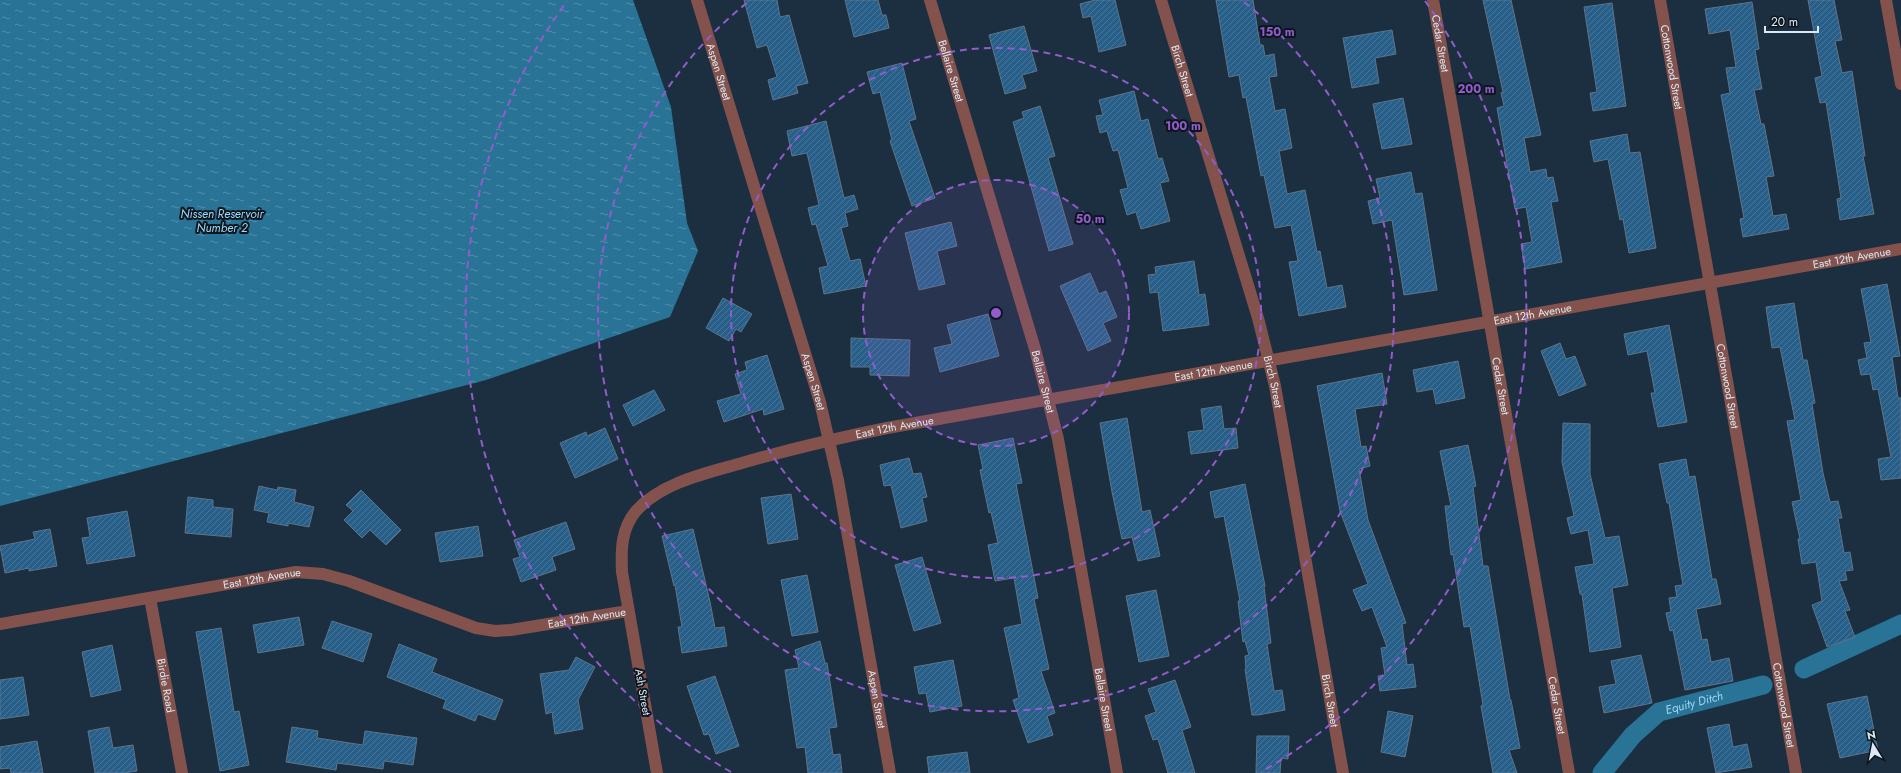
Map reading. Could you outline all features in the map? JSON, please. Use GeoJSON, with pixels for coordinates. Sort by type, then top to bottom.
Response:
{"type":"FeatureCollection","features":[{"type":"Feature","properties":{"kind":"street","name":"Aspen Street"},"geometry":{"type":"LineString","coordinates":[[697,0],[820,402],[838,480],[890,773]]}},
{"type":"Feature","properties":{"kind":"street","name":"Bellaire Street"},"geometry":{"type":"LineString","coordinates":[[930,0],[1035,349],[1058,439],[1117,773]]}},
{"type":"Feature","properties":{"kind":"street","name":"Birch Street"},"geometry":{"type":"LineString","coordinates":[[1161,0],[1258,318],[1275,386],[1343,773]]}},
{"type":"Feature","properties":{"kind":"street","name":"Cedar Street"},"geometry":{"type":"LineString","coordinates":[[1434,0],[1569,773]]}},
{"type":"Feature","properties":{"kind":"street","name":"Cottonwood Street"},"geometry":{"type":"LineString","coordinates":[[1660,0],[1796,773]]}},
{"type":"Feature","properties":{"kind":"street"},"geometry":{"type":"LineString","coordinates":[[1886,0],[1901,84]]}},
{"type":"Feature","properties":{"kind":"street","name":"East 12th Avenue"},"geometry":{"type":"LineString","coordinates":[[0,624],[296,572],[323,574],[476,628],[495,631],[511,630],[628,611],[622,572],[623,538],[635,512],[645,502],[676,485],[709,473],[799,447],[887,428],[1048,398],[1901,249]]}},
{"type":"Feature","properties":{"kind":"street","name":"Birdie Road"},"geometry":{"type":"LineString","coordinates":[[150,598],[182,773]]}},
{"type":"Feature","properties":{"kind":"street","name":"Ash Street"},"geometry":{"type":"LineString","coordinates":[[628,611],[657,773]]}},
{"type":"Feature","properties":{"kind":"water","name":"Nissen Reservoir Number 2"},"geometry":{"type":"Polygon","coordinates":[[[0,0],[633,0],[671,107],[687,223],[698,251],[670,317],[486,380],[0,506],[0,0]]]}},
{"type":"Feature","properties":{"kind":"building"},"geometry":{"type":"Polygon","coordinates":[[[744,0],[777,0],[780,17],[789,15],[808,83],[796,86],[798,93],[773,100],[768,80],[777,77],[767,45],[757,48],[744,0]]]}},
{"type":"Feature","properties":{"kind":"building"},"geometry":{"type":"Polygon","coordinates":[[[845,0],[878,0],[882,15],[886,15],[889,28],[854,37],[845,0]]]}},
{"type":"Feature","properties":{"kind":"building"},"geometry":{"type":"Polygon","coordinates":[[[1095,0],[1115,0],[1126,45],[1099,52],[1091,16],[1083,18],[1080,4],[1095,0]]]}},
{"type":"Feature","properties":{"kind":"building"},"geometry":{"type":"Polygon","coordinates":[[[1216,0],[1253,0],[1260,45],[1263,45],[1265,56],[1274,54],[1277,76],[1269,77],[1275,111],[1285,109],[1292,148],[1279,151],[1287,194],[1305,190],[1317,252],[1320,251],[1327,288],[1342,285],[1346,307],[1299,316],[1289,262],[1298,261],[1291,225],[1275,228],[1264,175],[1261,176],[1246,97],[1243,98],[1239,75],[1229,77],[1216,0]]]}},
{"type":"Feature","properties":{"kind":"building"},"geometry":{"type":"Polygon","coordinates":[[[1483,0],[1511,0],[1541,135],[1524,138],[1530,172],[1546,169],[1547,178],[1553,177],[1558,201],[1551,202],[1562,262],[1525,269],[1521,244],[1532,242],[1526,207],[1515,209],[1497,108],[1504,106],[1501,93],[1503,92],[1483,0]]]}},
{"type":"Feature","properties":{"kind":"building"},"geometry":{"type":"Polygon","coordinates":[[[1808,0],[1834,0],[1842,40],[1835,41],[1842,73],[1852,71],[1865,156],[1863,156],[1874,214],[1840,220],[1837,199],[1841,198],[1826,102],[1820,103],[1815,78],[1822,76],[1808,0]]]}},
{"type":"Feature","properties":{"kind":"building"},"geometry":{"type":"Polygon","coordinates":[[[1752,2],[1759,49],[1755,50],[1762,89],[1754,90],[1761,124],[1764,124],[1774,176],[1766,177],[1773,216],[1786,214],[1789,229],[1743,237],[1740,219],[1744,218],[1721,95],[1730,93],[1726,68],[1736,67],[1730,30],[1709,34],[1705,9],[1752,2]]]}},
{"type":"Feature","properties":{"kind":"building"},"geometry":{"type":"Polygon","coordinates":[[[1612,3],[1626,106],[1593,111],[1590,93],[1597,92],[1584,7],[1612,3]]]}},
{"type":"Feature","properties":{"kind":"building"},"geometry":{"type":"Polygon","coordinates":[[[1024,26],[1037,71],[1022,75],[1026,88],[1005,94],[989,35],[1024,26]]]}},
{"type":"Feature","properties":{"kind":"building"},"geometry":{"type":"Polygon","coordinates":[[[1392,30],[1396,54],[1375,58],[1379,83],[1352,88],[1343,38],[1392,30]]]}},
{"type":"Feature","properties":{"kind":"building"},"geometry":{"type":"Polygon","coordinates":[[[902,63],[916,119],[909,121],[935,198],[912,206],[890,141],[892,140],[880,92],[873,94],[867,72],[902,63]]]}},
{"type":"Feature","properties":{"kind":"building"},"geometry":{"type":"Polygon","coordinates":[[[1134,91],[1141,121],[1148,119],[1158,159],[1162,158],[1169,181],[1160,183],[1170,221],[1141,229],[1136,212],[1127,215],[1120,190],[1128,188],[1118,150],[1113,151],[1107,131],[1100,133],[1096,116],[1103,115],[1099,100],[1134,91]]]}},
{"type":"Feature","properties":{"kind":"building"},"geometry":{"type":"Polygon","coordinates":[[[1403,98],[1412,144],[1382,149],[1373,104],[1403,98]]]}},
{"type":"Feature","properties":{"kind":"building"},"geometry":{"type":"Polygon","coordinates":[[[1040,106],[1055,156],[1048,158],[1073,244],[1049,251],[1013,122],[1024,118],[1022,112],[1040,106]]]}},
{"type":"Feature","properties":{"kind":"building"},"geometry":{"type":"Polygon","coordinates":[[[826,121],[844,198],[854,195],[858,209],[845,213],[848,226],[841,228],[850,261],[860,259],[866,286],[824,294],[819,268],[828,266],[816,224],[812,225],[808,208],[819,205],[807,153],[792,156],[787,131],[826,121]]]}},
{"type":"Feature","properties":{"kind":"building"},"geometry":{"type":"Polygon","coordinates":[[[1627,134],[1630,153],[1640,152],[1656,248],[1629,253],[1623,219],[1620,220],[1608,159],[1594,162],[1590,141],[1627,134]]]}},
{"type":"Feature","properties":{"kind":"building"},"geometry":{"type":"Polygon","coordinates":[[[1411,172],[1415,194],[1422,193],[1437,290],[1404,295],[1392,220],[1373,224],[1368,201],[1380,198],[1376,179],[1411,172]]]}},
{"type":"Feature","properties":{"kind":"building"},"geometry":{"type":"Polygon","coordinates":[[[951,222],[957,246],[937,251],[945,284],[919,290],[905,233],[951,222]]]}},
{"type":"Feature","properties":{"kind":"building"},"geometry":{"type":"Polygon","coordinates":[[[1194,261],[1199,295],[1205,294],[1209,325],[1163,331],[1158,292],[1150,293],[1148,275],[1156,274],[1155,267],[1194,261]]]}},
{"type":"Feature","properties":{"kind":"building"},"geometry":{"type":"Polygon","coordinates":[[[1090,273],[1099,294],[1106,291],[1117,317],[1103,323],[1111,341],[1088,351],[1060,286],[1090,273]]]}},
{"type":"Feature","properties":{"kind":"building"},"geometry":{"type":"Polygon","coordinates":[[[1887,284],[1900,356],[1892,357],[1898,398],[1901,398],[1901,478],[1881,480],[1878,459],[1891,457],[1878,389],[1873,390],[1870,374],[1861,375],[1858,360],[1867,358],[1864,343],[1871,342],[1861,289],[1887,284]]]}},
{"type":"Feature","properties":{"kind":"building"},"geometry":{"type":"Polygon","coordinates":[[[723,298],[752,314],[741,332],[736,329],[729,341],[706,328],[723,298]]]}},
{"type":"Feature","properties":{"kind":"building"},"geometry":{"type":"Polygon","coordinates":[[[1794,303],[1803,360],[1807,360],[1815,403],[1812,404],[1823,473],[1830,502],[1838,501],[1842,518],[1838,518],[1844,553],[1850,552],[1853,570],[1845,571],[1847,580],[1839,581],[1850,610],[1845,611],[1855,637],[1827,647],[1812,605],[1822,601],[1816,562],[1802,564],[1798,539],[1800,539],[1792,502],[1801,500],[1787,421],[1795,420],[1780,347],[1772,348],[1766,307],[1794,303]]]}},
{"type":"Feature","properties":{"kind":"building"},"geometry":{"type":"Polygon","coordinates":[[[988,314],[999,356],[940,372],[934,348],[952,344],[947,325],[988,314]]]}},
{"type":"Feature","properties":{"kind":"building"},"geometry":{"type":"Polygon","coordinates":[[[1669,325],[1687,422],[1658,427],[1651,393],[1655,393],[1647,351],[1628,355],[1624,334],[1669,325]]]}},
{"type":"Feature","properties":{"kind":"building"},"geometry":{"type":"Polygon","coordinates":[[[851,338],[910,340],[909,376],[870,375],[870,367],[851,367],[851,338]]]}},
{"type":"Feature","properties":{"kind":"building"},"geometry":{"type":"Polygon","coordinates":[[[1560,343],[1566,359],[1575,356],[1586,385],[1559,396],[1541,351],[1560,343]]]}},
{"type":"Feature","properties":{"kind":"building"},"geometry":{"type":"Polygon","coordinates":[[[767,355],[784,409],[764,415],[763,409],[724,422],[717,401],[741,394],[735,374],[747,370],[745,362],[767,355]]]}},
{"type":"Feature","properties":{"kind":"building"},"geometry":{"type":"Polygon","coordinates":[[[1458,361],[1465,398],[1436,404],[1433,389],[1417,392],[1413,370],[1458,361]]]}},
{"type":"Feature","properties":{"kind":"building"},"geometry":{"type":"Polygon","coordinates":[[[1382,373],[1387,404],[1355,409],[1361,447],[1366,446],[1370,466],[1359,469],[1368,520],[1406,623],[1402,624],[1407,665],[1413,664],[1416,687],[1380,691],[1378,676],[1385,675],[1381,648],[1387,647],[1372,607],[1362,611],[1353,590],[1368,584],[1340,511],[1317,386],[1382,373]]]}},
{"type":"Feature","properties":{"kind":"building"},"geometry":{"type":"Polygon","coordinates":[[[654,390],[665,410],[633,426],[623,405],[654,390]]]}},
{"type":"Feature","properties":{"kind":"building"},"geometry":{"type":"Polygon","coordinates":[[[1221,406],[1224,429],[1236,428],[1238,448],[1191,454],[1188,432],[1204,430],[1201,409],[1221,406]]]}},
{"type":"Feature","properties":{"kind":"building"},"geometry":{"type":"Polygon","coordinates":[[[1127,418],[1142,512],[1150,510],[1160,556],[1138,561],[1132,537],[1122,539],[1100,423],[1127,418]]]}},
{"type":"Feature","properties":{"kind":"building"},"geometry":{"type":"Polygon","coordinates":[[[1563,423],[1590,424],[1590,474],[1605,538],[1619,536],[1628,585],[1612,588],[1621,647],[1590,652],[1582,594],[1580,594],[1575,567],[1594,564],[1588,530],[1571,534],[1567,518],[1574,516],[1562,462],[1563,423]]]}},
{"type":"Feature","properties":{"kind":"building"},"geometry":{"type":"Polygon","coordinates":[[[605,428],[618,459],[575,478],[560,443],[586,432],[587,436],[605,428]]]}},
{"type":"Feature","properties":{"kind":"building"},"geometry":{"type":"Polygon","coordinates":[[[1013,438],[1022,483],[1016,484],[1038,598],[1034,599],[1049,669],[1041,671],[1055,713],[1047,716],[1053,735],[1028,743],[1013,700],[1019,698],[1004,628],[1022,624],[1014,578],[995,581],[988,545],[998,543],[991,512],[989,513],[980,470],[983,469],[978,445],[1013,438]]]}},
{"type":"Feature","properties":{"kind":"building"},"geometry":{"type":"Polygon","coordinates":[[[1468,445],[1476,486],[1473,487],[1483,566],[1488,566],[1510,700],[1520,748],[1509,750],[1517,773],[1493,773],[1481,706],[1483,705],[1470,626],[1464,627],[1453,554],[1451,555],[1445,506],[1451,506],[1440,451],[1468,445]]]}},
{"type":"Feature","properties":{"kind":"building"},"geometry":{"type":"Polygon","coordinates":[[[909,458],[913,474],[921,473],[927,497],[922,498],[927,521],[901,528],[891,485],[884,486],[880,465],[909,458]]]}},
{"type":"Feature","properties":{"kind":"building"},"geometry":{"type":"Polygon","coordinates":[[[1686,459],[1689,477],[1695,476],[1712,579],[1716,579],[1721,604],[1696,609],[1702,640],[1707,639],[1711,662],[1729,658],[1733,681],[1685,690],[1673,630],[1670,631],[1666,613],[1671,612],[1669,598],[1677,597],[1675,586],[1683,585],[1669,503],[1667,503],[1659,464],[1686,459]]]}},
{"type":"Feature","properties":{"kind":"building"},"geometry":{"type":"Polygon","coordinates":[[[1245,484],[1265,586],[1271,643],[1267,644],[1274,691],[1282,690],[1285,710],[1258,715],[1252,715],[1245,669],[1245,656],[1249,655],[1245,641],[1243,642],[1238,601],[1240,601],[1224,516],[1215,518],[1210,492],[1245,484]]]}},
{"type":"Feature","properties":{"kind":"building"},"geometry":{"type":"Polygon","coordinates":[[[259,486],[277,490],[278,487],[296,490],[294,502],[314,507],[309,527],[288,523],[288,526],[267,522],[269,513],[254,510],[259,486]]]}},
{"type":"Feature","properties":{"kind":"building"},"geometry":{"type":"Polygon","coordinates":[[[361,490],[401,530],[386,545],[370,530],[362,538],[344,520],[353,511],[346,505],[361,490]]]}},
{"type":"Feature","properties":{"kind":"building"},"geometry":{"type":"Polygon","coordinates":[[[791,494],[798,539],[768,544],[761,498],[791,494]]]}},
{"type":"Feature","properties":{"kind":"building"},"geometry":{"type":"Polygon","coordinates":[[[188,497],[213,500],[213,507],[233,509],[231,537],[185,533],[188,497]]]}},
{"type":"Feature","properties":{"kind":"building"},"geometry":{"type":"Polygon","coordinates":[[[127,511],[135,556],[87,564],[82,538],[90,537],[87,518],[127,511]]]}},
{"type":"Feature","properties":{"kind":"building"},"geometry":{"type":"Polygon","coordinates":[[[566,522],[575,549],[552,557],[556,570],[521,582],[513,559],[520,557],[514,540],[566,522]]]}},
{"type":"Feature","properties":{"kind":"building"},"geometry":{"type":"Polygon","coordinates":[[[478,526],[483,556],[440,562],[435,533],[478,526]]]}},
{"type":"Feature","properties":{"kind":"building"},"geometry":{"type":"Polygon","coordinates":[[[50,529],[57,566],[29,571],[29,568],[5,573],[0,546],[35,539],[33,532],[50,529]]]}},
{"type":"Feature","properties":{"kind":"building"},"geometry":{"type":"Polygon","coordinates":[[[693,529],[715,628],[724,627],[727,646],[682,653],[678,627],[682,627],[675,585],[674,586],[662,536],[693,529]]]}},
{"type":"Feature","properties":{"kind":"building"},"geometry":{"type":"Polygon","coordinates":[[[922,557],[941,623],[914,631],[895,565],[922,557]]]}},
{"type":"Feature","properties":{"kind":"building"},"geometry":{"type":"Polygon","coordinates":[[[807,575],[818,632],[792,636],[781,580],[807,575]]]}},
{"type":"Feature","properties":{"kind":"building"},"geometry":{"type":"Polygon","coordinates":[[[1156,590],[1169,656],[1139,662],[1126,596],[1156,590]]]}},
{"type":"Feature","properties":{"kind":"building"},"geometry":{"type":"Polygon","coordinates":[[[299,617],[304,645],[258,653],[253,625],[299,617]]]}},
{"type":"Feature","properties":{"kind":"building"},"geometry":{"type":"Polygon","coordinates":[[[332,621],[372,634],[363,662],[322,648],[332,621]]]}},
{"type":"Feature","properties":{"kind":"building"},"geometry":{"type":"Polygon","coordinates":[[[221,628],[234,712],[239,711],[249,765],[220,771],[196,632],[221,628]]]}},
{"type":"Feature","properties":{"kind":"building"},"geometry":{"type":"Polygon","coordinates":[[[820,641],[825,663],[827,663],[837,727],[829,728],[833,755],[840,754],[842,773],[808,773],[805,747],[797,748],[785,670],[799,668],[795,650],[820,641]]]}},
{"type":"Feature","properties":{"kind":"building"},"geometry":{"type":"Polygon","coordinates":[[[399,644],[437,659],[432,672],[503,700],[495,720],[478,714],[475,721],[443,708],[446,700],[387,677],[399,644]]]}},
{"type":"Feature","properties":{"kind":"building"},"geometry":{"type":"Polygon","coordinates":[[[112,645],[121,690],[91,697],[82,652],[112,645]]]}},
{"type":"Feature","properties":{"kind":"building"},"geometry":{"type":"Polygon","coordinates":[[[1641,655],[1652,703],[1604,713],[1599,687],[1616,684],[1611,661],[1641,655]]]}},
{"type":"Feature","properties":{"kind":"building"},"geometry":{"type":"Polygon","coordinates":[[[576,657],[595,667],[578,700],[583,729],[555,734],[552,712],[546,714],[540,674],[569,670],[576,657]]]}},
{"type":"Feature","properties":{"kind":"building"},"geometry":{"type":"Polygon","coordinates":[[[953,660],[962,706],[930,712],[926,693],[919,694],[914,667],[953,660]]]}},
{"type":"Feature","properties":{"kind":"building"},"geometry":{"type":"Polygon","coordinates":[[[715,676],[739,746],[716,754],[709,734],[704,735],[687,686],[715,676]]]}},
{"type":"Feature","properties":{"kind":"building"},"geometry":{"type":"Polygon","coordinates":[[[23,677],[29,715],[0,719],[0,680],[23,677]]]}},
{"type":"Feature","properties":{"kind":"building"},"geometry":{"type":"Polygon","coordinates":[[[1175,680],[1191,727],[1182,730],[1195,773],[1168,773],[1158,739],[1153,740],[1145,716],[1156,712],[1148,689],[1175,680]]]}},
{"type":"Feature","properties":{"kind":"building"},"geometry":{"type":"Polygon","coordinates":[[[1867,696],[1878,750],[1840,758],[1827,704],[1867,696]]]}},
{"type":"Feature","properties":{"kind":"building"},"geometry":{"type":"Polygon","coordinates":[[[1388,711],[1413,716],[1405,757],[1381,752],[1388,711]]]}},
{"type":"Feature","properties":{"kind":"building"},"geometry":{"type":"Polygon","coordinates":[[[1729,724],[1733,747],[1747,744],[1752,767],[1716,773],[1707,728],[1729,724]]]}},
{"type":"Feature","properties":{"kind":"building"},"geometry":{"type":"Polygon","coordinates":[[[109,727],[113,748],[133,745],[137,771],[124,773],[95,773],[88,731],[109,727]]]}},
{"type":"Feature","properties":{"kind":"building"},"geometry":{"type":"Polygon","coordinates":[[[292,727],[318,731],[317,738],[363,745],[365,731],[417,738],[413,765],[384,761],[383,769],[337,763],[336,770],[286,762],[292,727]]]}},
{"type":"Feature","properties":{"kind":"building"},"geometry":{"type":"Polygon","coordinates":[[[1257,736],[1289,736],[1288,759],[1281,758],[1280,773],[1256,773],[1257,736]]]}},
{"type":"Feature","properties":{"kind":"building"},"geometry":{"type":"Polygon","coordinates":[[[37,741],[43,773],[11,773],[10,768],[0,769],[0,747],[37,741]]]}},
{"type":"Feature","properties":{"kind":"building"},"geometry":{"type":"Polygon","coordinates":[[[967,752],[970,773],[929,773],[927,757],[967,752]]]}},
{"type":"Feature","properties":{"kind":"waterway","name":"Equity Ditch"},"geometry":{"type":"LineString","coordinates":[[1804,669],[1901,624]]}},
{"type":"Feature","properties":{"kind":"waterway","name":"Equity Ditch"},"geometry":{"type":"LineString","coordinates":[[1602,773],[1633,735],[1659,712],[1763,685]]}}]}
